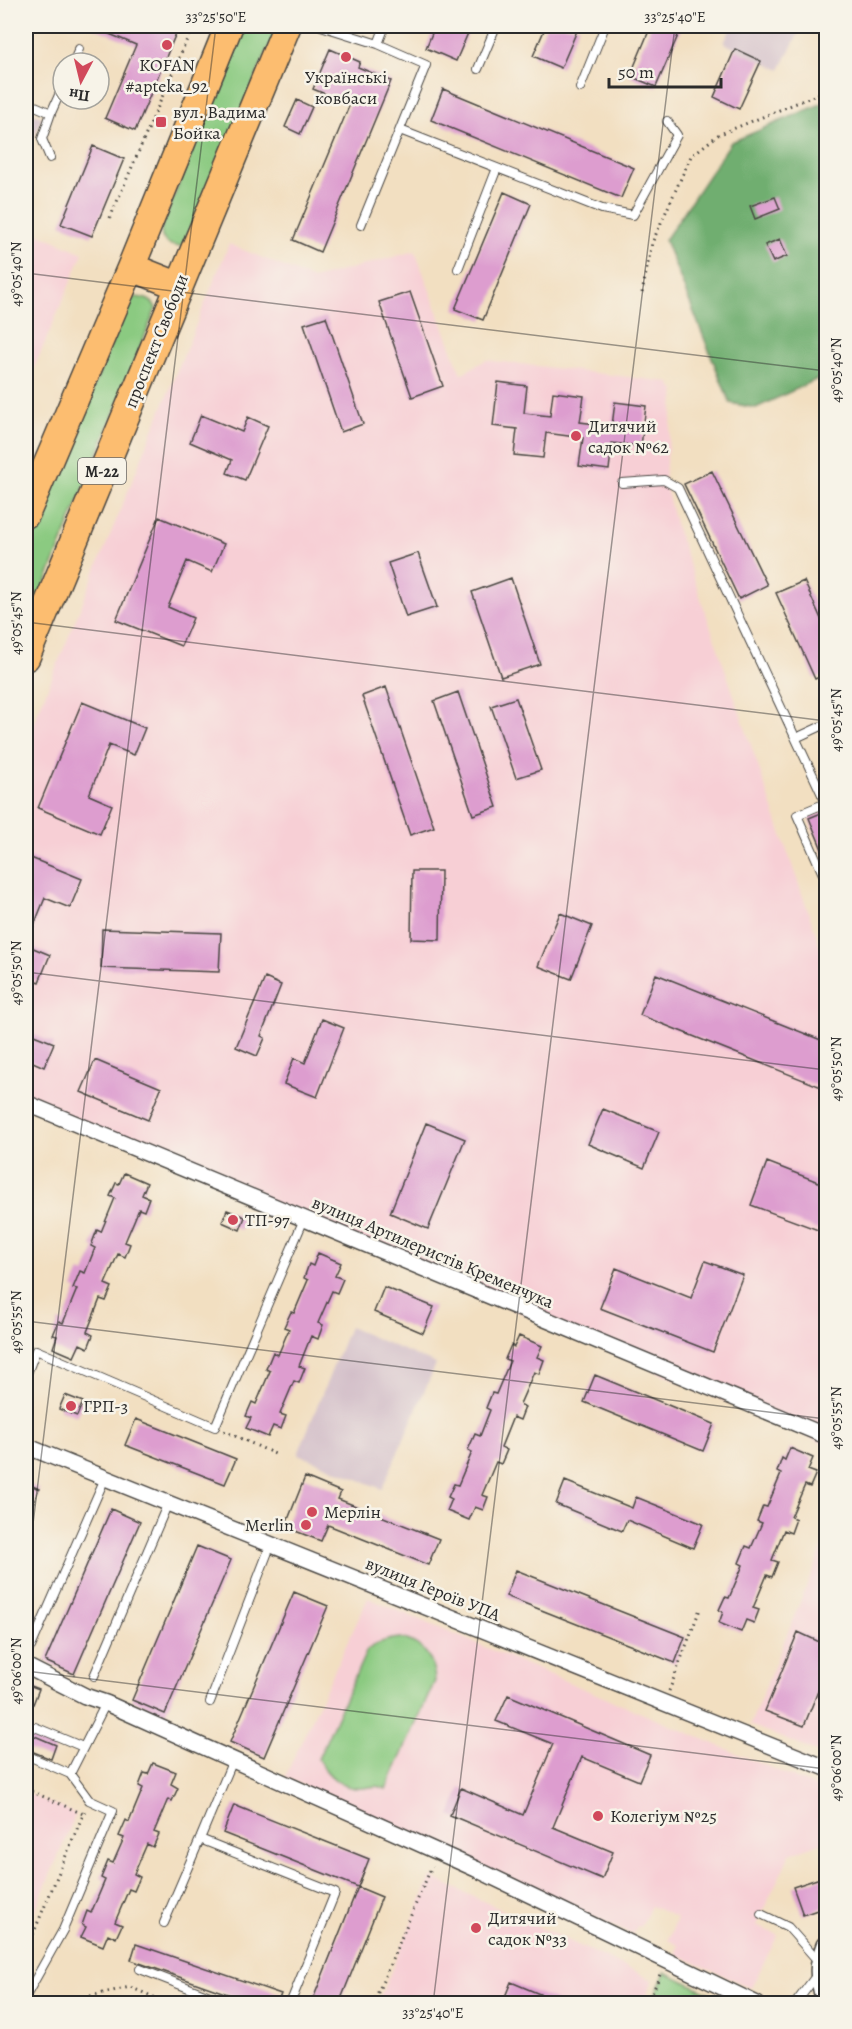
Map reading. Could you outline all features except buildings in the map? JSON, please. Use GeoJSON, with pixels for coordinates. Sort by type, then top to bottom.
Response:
{"type":"FeatureCollection","features":[{"type":"Feature","properties":{"kind":"highway","name":"М-22"},"geometry":{"type":"LineString","coordinates":[[26,514],[131,267],[229,26]]}},
{"type":"Feature","properties":{"kind":"highway","name":"проспект Свободи"},"geometry":{"type":"LineString","coordinates":[[26,657],[287,26]]}},
{"type":"Feature","properties":{"kind":"highway"},"geometry":{"type":"LineString","coordinates":[[131,267],[179,286]]}},
{"type":"Feature","properties":{"kind":"street","name":"вулиця Артилеристів Кременчука"},"geometry":{"type":"LineString","coordinates":[[26,1103],[826,1436]]}},
{"type":"Feature","properties":{"kind":"street","name":"вулиця Героїв УПА"},"geometry":{"type":"LineString","coordinates":[[26,1446],[826,1768]]}},
{"type":"Feature","properties":{"kind":"street"},"geometry":{"type":"LineString","coordinates":[[26,1666],[86,1696],[106,1702],[487,1874],[757,2004]]}},
{"type":"Feature","properties":{"kind":"street"},"geometry":{"type":"LineString","coordinates":[[824,2004],[817,1968],[824,1945],[826,1945]]}},
{"type":"Feature","properties":{"kind":"lane"},"geometry":{"type":"LineString","coordinates":[[321,26],[378,44],[426,65],[361,225]]}},
{"type":"Feature","properties":{"kind":"lane"},"geometry":{"type":"LineString","coordinates":[[378,44],[385,26]]}},
{"type":"Feature","properties":{"kind":"lane"},"geometry":{"type":"LineString","coordinates":[[478,69],[496,26]]}},
{"type":"Feature","properties":{"kind":"lane"},"geometry":{"type":"LineString","coordinates":[[580,88],[605,26]]}},
{"type":"Feature","properties":{"kind":"lane"},"geometry":{"type":"LineString","coordinates":[[26,102],[51,113],[42,139],[50,158]]}},
{"type":"Feature","properties":{"kind":"lane"},"geometry":{"type":"LineString","coordinates":[[400,130],[602,209],[633,215],[676,135],[667,121]]}},
{"type":"Feature","properties":{"kind":"lane"},"geometry":{"type":"LineString","coordinates":[[458,269],[498,168]]}},
{"type":"Feature","properties":{"kind":"lane"},"geometry":{"type":"LineString","coordinates":[[622,483],[663,480],[678,488],[826,803],[797,815],[826,881]]}},
{"type":"Feature","properties":{"kind":"lane"},"geometry":{"type":"LineString","coordinates":[[796,738],[826,724]]}},
{"type":"Feature","properties":{"kind":"lane"},"geometry":{"type":"LineString","coordinates":[[26,1376],[36,1350],[215,1427],[304,1219]]}},
{"type":"Feature","properties":{"kind":"lane"},"geometry":{"type":"LineString","coordinates":[[31,1647],[105,1478]]}},
{"type":"Feature","properties":{"kind":"lane"},"geometry":{"type":"LineString","coordinates":[[94,1676],[168,1503]]}},
{"type":"Feature","properties":{"kind":"lane"},"geometry":{"type":"LineString","coordinates":[[210,1702],[271,1544]]}},
{"type":"Feature","properties":{"kind":"lane"},"geometry":{"type":"LineString","coordinates":[[70,1774],[106,1702]]}},
{"type":"Feature","properties":{"kind":"lane"},"geometry":{"type":"LineString","coordinates":[[35,1727],[83,1747]]}},
{"type":"Feature","properties":{"kind":"lane"},"geometry":{"type":"LineString","coordinates":[[26,1755],[70,1774],[89,1800],[113,1811],[63,1930],[26,1996]]}},
{"type":"Feature","properties":{"kind":"lane"},"geometry":{"type":"LineString","coordinates":[[164,1923],[233,1760]]}},
{"type":"Feature","properties":{"kind":"lane"},"geometry":{"type":"LineString","coordinates":[[200,1839],[334,1893],[290,2004]]}},
{"type":"Feature","properties":{"kind":"lane"},"geometry":{"type":"LineString","coordinates":[[761,1914],[788,1927],[817,1968],[795,2004]]}},
{"type":"Feature","properties":{"kind":"lane"},"geometry":{"type":"LineString","coordinates":[[140,1969],[230,2004]]}},
{"type":"Feature","properties":{"kind":"path"},"geometry":{"type":"LineString","coordinates":[[110,218],[191,30],[190,26]]}},
{"type":"Feature","properties":{"kind":"path"},"geometry":{"type":"LineString","coordinates":[[642,293],[652,243],[691,156],[718,135],[826,91]]}},
{"type":"Feature","properties":{"kind":"path"},"geometry":{"type":"LineString","coordinates":[[215,1427],[275,1454]]}},
{"type":"Feature","properties":{"kind":"path"},"geometry":{"type":"LineString","coordinates":[[668,1692],[700,1609]]}},
{"type":"Feature","properties":{"kind":"path"},"geometry":{"type":"LineString","coordinates":[[26,1789],[83,1814]]}},
{"type":"Feature","properties":{"kind":"path"},"geometry":{"type":"LineString","coordinates":[[26,1951],[89,1800]]}},
{"type":"Feature","properties":{"kind":"path"},"geometry":{"type":"LineString","coordinates":[[373,2003],[438,1853]]}},
{"type":"Feature","properties":{"kind":"path"},"geometry":{"type":"LineString","coordinates":[[648,2004],[666,1960]]}},
{"type":"Feature","properties":{"kind":"path"},"geometry":{"type":"LineString","coordinates":[[55,2004],[130,1987],[170,2004]]}},
{"type":"Feature","properties":{"kind":"shaded area"},"geometry":{"type":"Polygon","coordinates":[[[732,26],[802,26],[780,70],[724,43],[732,26]]]}},
{"type":"Feature","properties":{"kind":"shaded area"},"geometry":{"type":"Polygon","coordinates":[[[26,111],[42,117],[26,158],[26,111]]]}},
{"type":"Feature","properties":{"kind":"shaded area"},"geometry":{"type":"Polygon","coordinates":[[[26,228],[83,253],[26,387],[26,228]]]}},
{"type":"Feature","properties":{"kind":"shaded area"},"geometry":{"type":"Polygon","coordinates":[[[229,244],[313,279],[415,251],[461,374],[486,360],[669,382],[675,391],[664,480],[675,523],[826,964],[826,1445],[26,1098],[26,741],[229,244]]]}},
{"type":"Feature","properties":{"kind":"shaded area"},"geometry":{"type":"Polygon","coordinates":[[[349,1327],[436,1364],[382,1489],[298,1454],[349,1327]]]}},
{"type":"Feature","properties":{"kind":"shaded area"},"geometry":{"type":"Polygon","coordinates":[[[826,1539],[826,1756],[750,1725],[826,1539]]]}},
{"type":"Feature","properties":{"kind":"shaded area","name":"Колегіум №25"},"geometry":{"type":"Polygon","coordinates":[[[368,1598],[826,1791],[826,1841],[790,1854],[756,1926],[778,1935],[751,1988],[676,1954],[678,1945],[668,1940],[677,1918],[651,1906],[641,1927],[637,1926],[633,1935],[285,1777],[368,1598]]]}},
{"type":"Feature","properties":{"kind":"shaded area"},"geometry":{"type":"Polygon","coordinates":[[[26,1793],[76,1814],[26,1932],[26,1793]]]}},
{"type":"Feature","properties":{"kind":"shaded area","name":"Дитячий садок №33"},"geometry":{"type":"Polygon","coordinates":[[[431,1877],[653,1980],[643,2003],[377,2004],[431,1877]]]}},
{"type":"Feature","properties":{"kind":"green space"},"geometry":{"type":"Polygon","coordinates":[[[242,26],[278,26],[183,245],[171,245],[162,237],[161,229],[242,26]]]}},
{"type":"Feature","properties":{"kind":"green space"},"geometry":{"type":"Polygon","coordinates":[[[826,102],[826,375],[756,408],[730,403],[665,240],[731,142],[826,102]]]}},
{"type":"Feature","properties":{"kind":"green space"},"geometry":{"type":"Polygon","coordinates":[[[135,297],[150,301],[156,308],[26,632],[26,553],[128,303],[135,297]]]}},
{"type":"Feature","properties":{"kind":"green space"},"geometry":{"type":"Polygon","coordinates":[[[401,1638],[421,1648],[430,1658],[435,1681],[386,1789],[377,1786],[349,1787],[336,1781],[318,1759],[367,1650],[383,1641],[401,1638]]]}},
{"type":"Feature","properties":{"kind":"green space"},"geometry":{"type":"Polygon","coordinates":[[[665,1972],[730,2003],[652,2003],[665,1972]]]}},
{"type":"Feature","properties":{"kind":"place","name":"KOFAN #apteka_92"},"geometry":{"type":"Point","coordinates":[167,45]}},
{"type":"Feature","properties":{"kind":"place","name":"Українські ковбаси"},"geometry":{"type":"Point","coordinates":[346,57]}},
{"type":"Feature","properties":{"kind":"place","name":"вул. Вадима Бойка"},"geometry":{"type":"Point","coordinates":[161,122]}},
{"type":"Feature","properties":{"kind":"place","name":"Дитячий садок №62"},"geometry":{"type":"Point","coordinates":[576,436]}},
{"type":"Feature","properties":{"kind":"place","name":"ТП-97"},"geometry":{"type":"Point","coordinates":[233,1220]}},
{"type":"Feature","properties":{"kind":"place","name":"ГРП-3"},"geometry":{"type":"Point","coordinates":[71,1406]}},
{"type":"Feature","properties":{"kind":"place","name":"Мерлін"},"geometry":{"type":"Point","coordinates":[312,1512]}},
{"type":"Feature","properties":{"kind":"place","name":"Merlin"},"geometry":{"type":"Point","coordinates":[306,1525]}},
{"type":"Feature","properties":{"kind":"place","name":"Колегіум №25"},"geometry":{"type":"Point","coordinates":[598,1816]}},
{"type":"Feature","properties":{"kind":"place","name":"Дитячий садок №33"},"geometry":{"type":"Point","coordinates":[476,1928]}}]}
